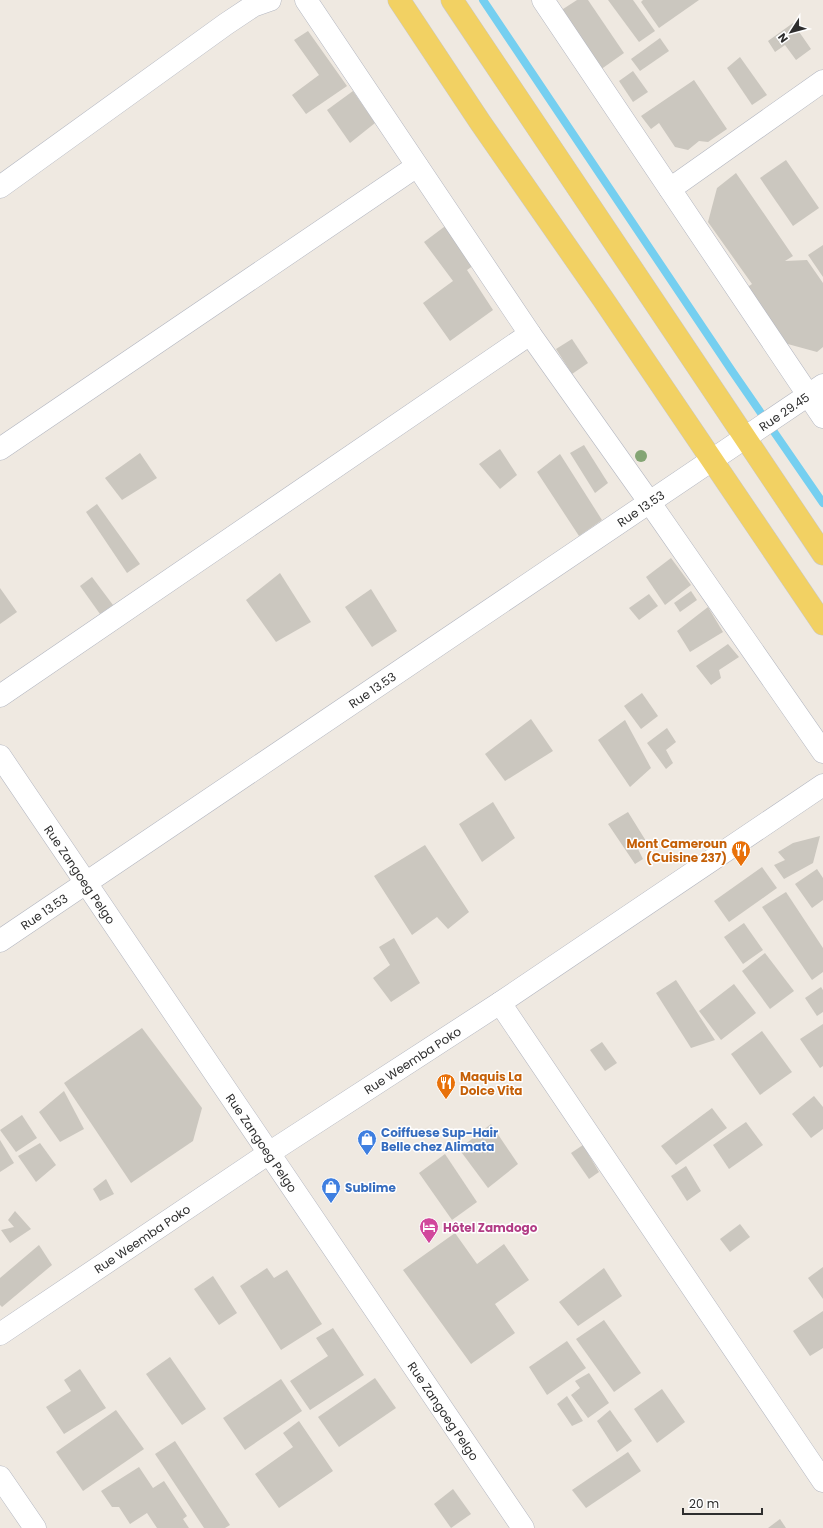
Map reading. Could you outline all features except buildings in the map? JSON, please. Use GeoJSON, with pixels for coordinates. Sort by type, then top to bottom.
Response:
{"type":"FeatureCollection","features":[{"type":"Feature","properties":{"kind":"main road"},"geometry":{"type":"LineString","coordinates":[[400,0],[480,122],[603,299],[823,624]]}},
{"type":"Feature","properties":{"kind":"main road"},"geometry":{"type":"LineString","coordinates":[[452,0],[823,554]]}},
{"type":"Feature","properties":{"kind":"street"},"geometry":{"type":"LineString","coordinates":[[0,187],[226,24],[253,6],[270,0]]}},
{"type":"Feature","properties":{"kind":"street"},"geometry":{"type":"LineString","coordinates":[[306,0],[530,334],[650,503],[823,752]]}},
{"type":"Feature","properties":{"kind":"street"},"geometry":{"type":"LineString","coordinates":[[543,0],[670,189],[816,390],[823,417]]}},
{"type":"Feature","properties":{"kind":"street"},"geometry":{"type":"LineString","coordinates":[[670,189],[823,81]]}},
{"type":"Feature","properties":{"kind":"street"},"geometry":{"type":"LineString","coordinates":[[0,449],[417,166]]}},
{"type":"Feature","properties":{"kind":"street"},"geometry":{"type":"LineString","coordinates":[[0,696],[530,334]]}},
{"type":"Feature","properties":{"kind":"street","name":"Rue 29.45"},"geometry":{"type":"LineString","coordinates":[[745,438],[816,390]]}},
{"type":"Feature","properties":{"kind":"street","name":"Rue 13.53"},"geometry":{"type":"LineString","coordinates":[[0,941],[745,438]]}},
{"type":"Feature","properties":{"kind":"street","name":"Rue Zangoeg Pelgo"},"geometry":{"type":"LineString","coordinates":[[0,756],[524,1528]]}},
{"type":"Feature","properties":{"kind":"street","name":"Rue Weemba Poko"},"geometry":{"type":"LineString","coordinates":[[0,1334],[269,1153],[500,1003],[823,785]]}},
{"type":"Feature","properties":{"kind":"street"},"geometry":{"type":"LineString","coordinates":[[500,1003],[823,1481]]}},
{"type":"Feature","properties":{"kind":"street"},"geometry":{"type":"LineString","coordinates":[[0,1477],[35,1528]]}},
{"type":"Feature","properties":{"kind":"waterway"},"geometry":{"type":"LineString","coordinates":[[483,0],[732,371],[823,503]]}},
{"type":"Feature","properties":{"kind":"place","name":"Mont Cameroun (Cuisine 237)"},"geometry":{"type":"Point","coordinates":[741,867]}},
{"type":"Feature","properties":{"kind":"place","name":"Maquis La Dolce Vita"},"geometry":{"type":"Point","coordinates":[446,1100]}},
{"type":"Feature","properties":{"kind":"place","name":"Coiffuese Sup-Hair Belle chez Alimata"},"geometry":{"type":"Point","coordinates":[367,1156]}},
{"type":"Feature","properties":{"kind":"place","name":"Sublime"},"geometry":{"type":"Point","coordinates":[331,1204]}},
{"type":"Feature","properties":{"kind":"place","name":"Hôtel Zamdogo"},"geometry":{"type":"Point","coordinates":[429,1244]}}]}
